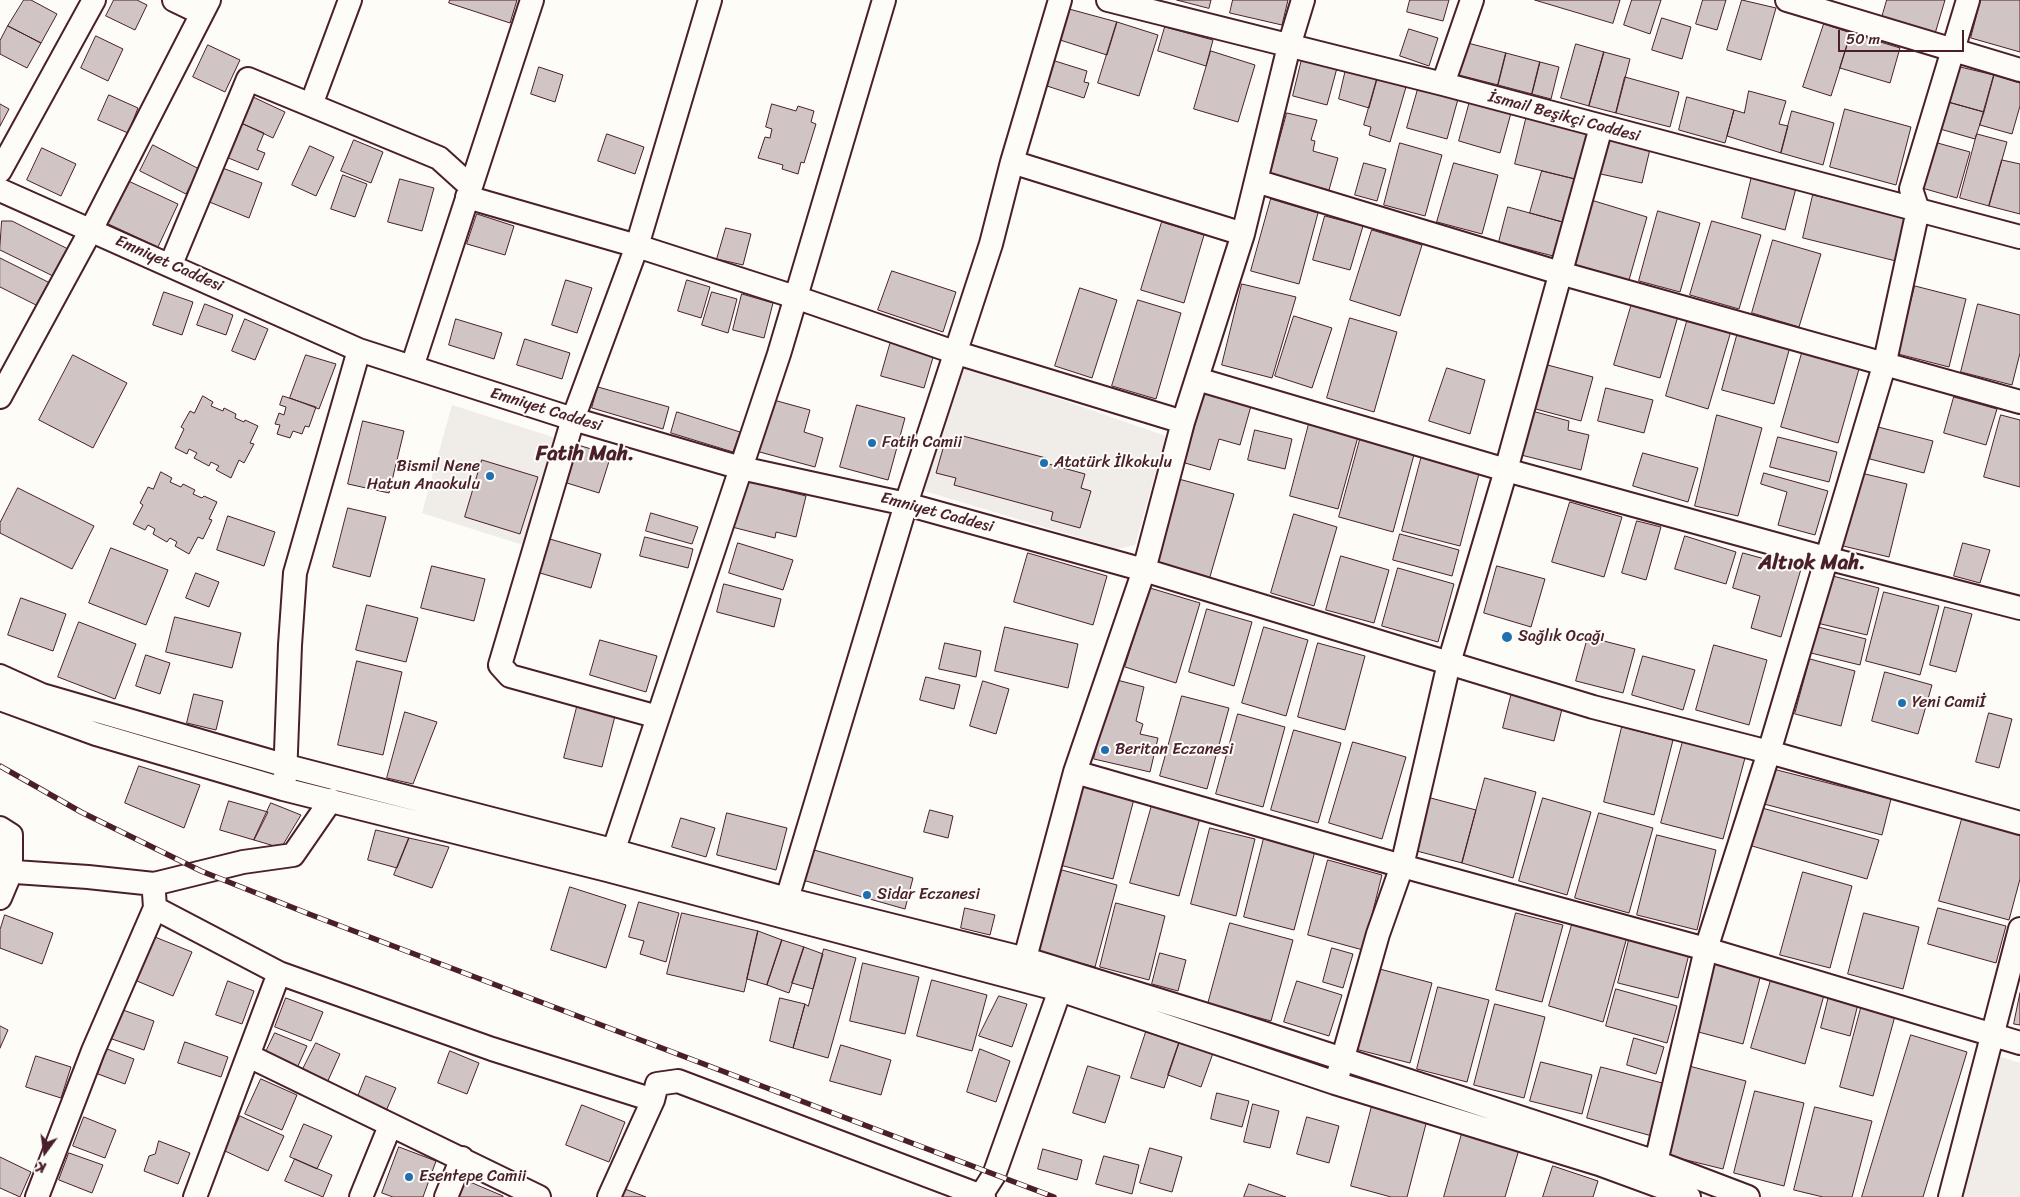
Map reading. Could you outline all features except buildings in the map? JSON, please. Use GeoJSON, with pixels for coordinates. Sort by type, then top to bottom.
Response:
{"type":"FeatureCollection","features":[{"type":"Feature","properties":{"kind":"street"},"geometry":{"type":"LineString","coordinates":[[0,171],[94,0]]}},
{"type":"Feature","properties":{"kind":"street"},"geometry":{"type":"LineString","coordinates":[[0,397],[91,230],[205,6],[174,0]]}},
{"type":"Feature","properties":{"kind":"street"},"geometry":{"type":"LineString","coordinates":[[312,105],[350,0]]}},
{"type":"Feature","properties":{"kind":"street"},"geometry":{"type":"LineString","coordinates":[[412,367],[532,0]]}},
{"type":"Feature","properties":{"kind":"street"},"geometry":{"type":"LineString","coordinates":[[658,717],[510,676],[500,665],[573,419],[637,246],[710,0]]}},
{"type":"Feature","properties":{"kind":"street"},"geometry":{"type":"LineString","coordinates":[[610,860],[741,468],[795,297],[884,0]]}},
{"type":"Feature","properties":{"kind":"street"},"geometry":{"type":"LineString","coordinates":[[787,899],[906,504],[954,352],[991,244],[1012,162],[1060,0]]}},
{"type":"Feature","properties":{"kind":"street","name":"İsmail Beşikçi Caddesi"},"geometry":{"type":"LineString","coordinates":[[1108,0],[1164,7],[1289,46],[1442,84],[2020,237]]}},
{"type":"Feature","properties":{"kind":"street"},"geometry":{"type":"LineString","coordinates":[[1022,968],[1075,772],[1144,570],[1183,422],[1243,234],[1289,46],[1303,0]]}},
{"type":"Feature","properties":{"kind":"street"},"geometry":{"type":"LineString","coordinates":[[1442,84],[1472,0]]}},
{"type":"Feature","properties":{"kind":"street"},"geometry":{"type":"LineString","coordinates":[[1787,0],[1826,6],[1954,50],[2020,70]]}},
{"type":"Feature","properties":{"kind":"street"},"geometry":{"type":"LineString","coordinates":[[1652,1171],[1706,949],[1769,752],[1884,366],[1918,210],[1911,189],[1968,0]]}},
{"type":"Feature","properties":{"kind":"street"},"geometry":{"type":"LineString","coordinates":[[171,264],[248,80],[439,158],[469,192],[795,297],[954,352],[1183,422]]}},
{"type":"Feature","properties":{"kind":"street"},"geometry":{"type":"LineString","coordinates":[[1335,1083],[1378,934],[1402,866],[1449,663],[1506,470],[1601,127]]}},
{"type":"Feature","properties":{"kind":"street"},"geometry":{"type":"LineString","coordinates":[[1012,162],[1243,234]]}},
{"type":"Feature","properties":{"kind":"street"},"geometry":{"type":"LineString","coordinates":[[1256,181],[1884,366],[2020,402]]}},
{"type":"Feature","properties":{"kind":"street","name":"Emniyet Caddesi"},"geometry":{"type":"LineString","coordinates":[[0,190],[171,264],[359,350],[573,419],[741,468],[906,504],[1144,570],[1593,707],[1769,752],[2020,823]]}},
{"type":"Feature","properties":{"kind":"street"},"geometry":{"type":"LineString","coordinates":[[284,789],[287,766],[290,645],[295,573],[359,350]]}},
{"type":"Feature","properties":{"kind":"street"},"geometry":{"type":"LineString","coordinates":[[1198,379],[1506,470],[1826,558],[2020,608]]}},
{"type":"Feature","properties":{"kind":"street"},"geometry":{"type":"LineString","coordinates":[[0,676],[42,695],[610,860],[1022,968],[1060,990],[1335,1083],[1748,1197]]}},
{"type":"Feature","properties":{"kind":"street"},"geometry":{"type":"LineString","coordinates":[[0,698],[96,734],[284,789],[787,899],[1342,1060],[1652,1171],[1689,1197]]}},
{"type":"Feature","properties":{"kind":"street"},"geometry":{"type":"LineString","coordinates":[[1075,772],[1402,866],[1706,949],[1990,1036],[2020,1043]]}},
{"type":"Feature","properties":{"kind":"street"},"geometry":{"type":"LineString","coordinates":[[5,872],[88,877],[154,884],[243,862],[293,855],[331,800]]}},
{"type":"Feature","properties":{"kind":"street"},"geometry":{"type":"LineString","coordinates":[[0,828],[12,835],[0,898]]}},
{"type":"Feature","properties":{"kind":"street"},"geometry":{"type":"LineString","coordinates":[[37,1197],[93,1052],[155,908],[154,884]]}},
{"type":"Feature","properties":{"kind":"street"},"geometry":{"type":"LineString","coordinates":[[155,908],[279,973],[492,1049],[653,1100]]}},
{"type":"Feature","properties":{"kind":"street"},"geometry":{"type":"LineString","coordinates":[[1950,1197],[1990,1036],[2020,928]]}},
{"type":"Feature","properties":{"kind":"street"},"geometry":{"type":"LineString","coordinates":[[195,1197],[279,973]]}},
{"type":"Feature","properties":{"kind":"street"},"geometry":{"type":"LineString","coordinates":[[609,1197],[653,1100],[657,1084],[678,1081],[982,1197],[994,1175],[1060,990]]}},
{"type":"Feature","properties":{"kind":"street"},"geometry":{"type":"LineString","coordinates":[[249,1056],[539,1197]]}},
{"type":"Feature","properties":{"kind":"street"},"geometry":{"type":"LineString","coordinates":[[360,1197],[390,1126]]}},
{"type":"Feature","properties":{"kind":"street"},"geometry":{"type":"LineString","coordinates":[[446,1197],[462,1158]]}},
{"type":"Feature","properties":{"kind":"shaded area","name":"Atatürk İlkokulu"},"geometry":{"type":"Polygon","coordinates":[[[961,365],[1166,436],[1135,545],[1117,549],[921,490],[961,365]]]}},
{"type":"Feature","properties":{"kind":"shaded area","name":"Bismil Nene Hatun Anaokulu"},"geometry":{"type":"Polygon","coordinates":[[[452,405],[559,439],[526,546],[422,513],[452,405]]]}},
{"type":"Feature","properties":{"kind":"shaded area"},"geometry":{"type":"Polygon","coordinates":[[[1998,1056],[2020,1063],[2020,1197],[1960,1197],[1998,1056]]]}},
{"type":"Feature","properties":{"kind":"railway"},"geometry":{"type":"LineString","coordinates":[[0,766],[81,812],[201,871],[309,914],[1054,1197]]}},
{"type":"Feature","properties":{"kind":"place","name":"Fatih Camii"},"geometry":{"type":"Point","coordinates":[872,443]}},
{"type":"Feature","properties":{"kind":"place","name":"Atatürk İlkokulu"},"geometry":{"type":"Point","coordinates":[1044,463]}},
{"type":"Feature","properties":{"kind":"place","name":"Bismil Nene Hatun Anaokulu"},"geometry":{"type":"Point","coordinates":[490,476]}},
{"type":"Feature","properties":{"kind":"place","name":"Sağlık Ocağı"},"geometry":{"type":"Point","coordinates":[1507,637]}},
{"type":"Feature","properties":{"kind":"place","name":"Yeni Camiİ"},"geometry":{"type":"Point","coordinates":[1902,703]}},
{"type":"Feature","properties":{"kind":"place","name":"Beritan Eczanesi"},"geometry":{"type":"Point","coordinates":[1105,750]}},
{"type":"Feature","properties":{"kind":"place","name":"Sidar Eczanesi"},"geometry":{"type":"Point","coordinates":[867,895]}},
{"type":"Feature","properties":{"kind":"place","name":"Esentepe Camii"},"geometry":{"type":"Point","coordinates":[409,1177]}},
{"type":"Feature","properties":{"kind":"district","name":"Fatih Mah."},"geometry":{"type":"Point","coordinates":[585,455]}},
{"type":"Feature","properties":{"kind":"district","name":"Altıok Mah."},"geometry":{"type":"Point","coordinates":[1812,564]}}]}
